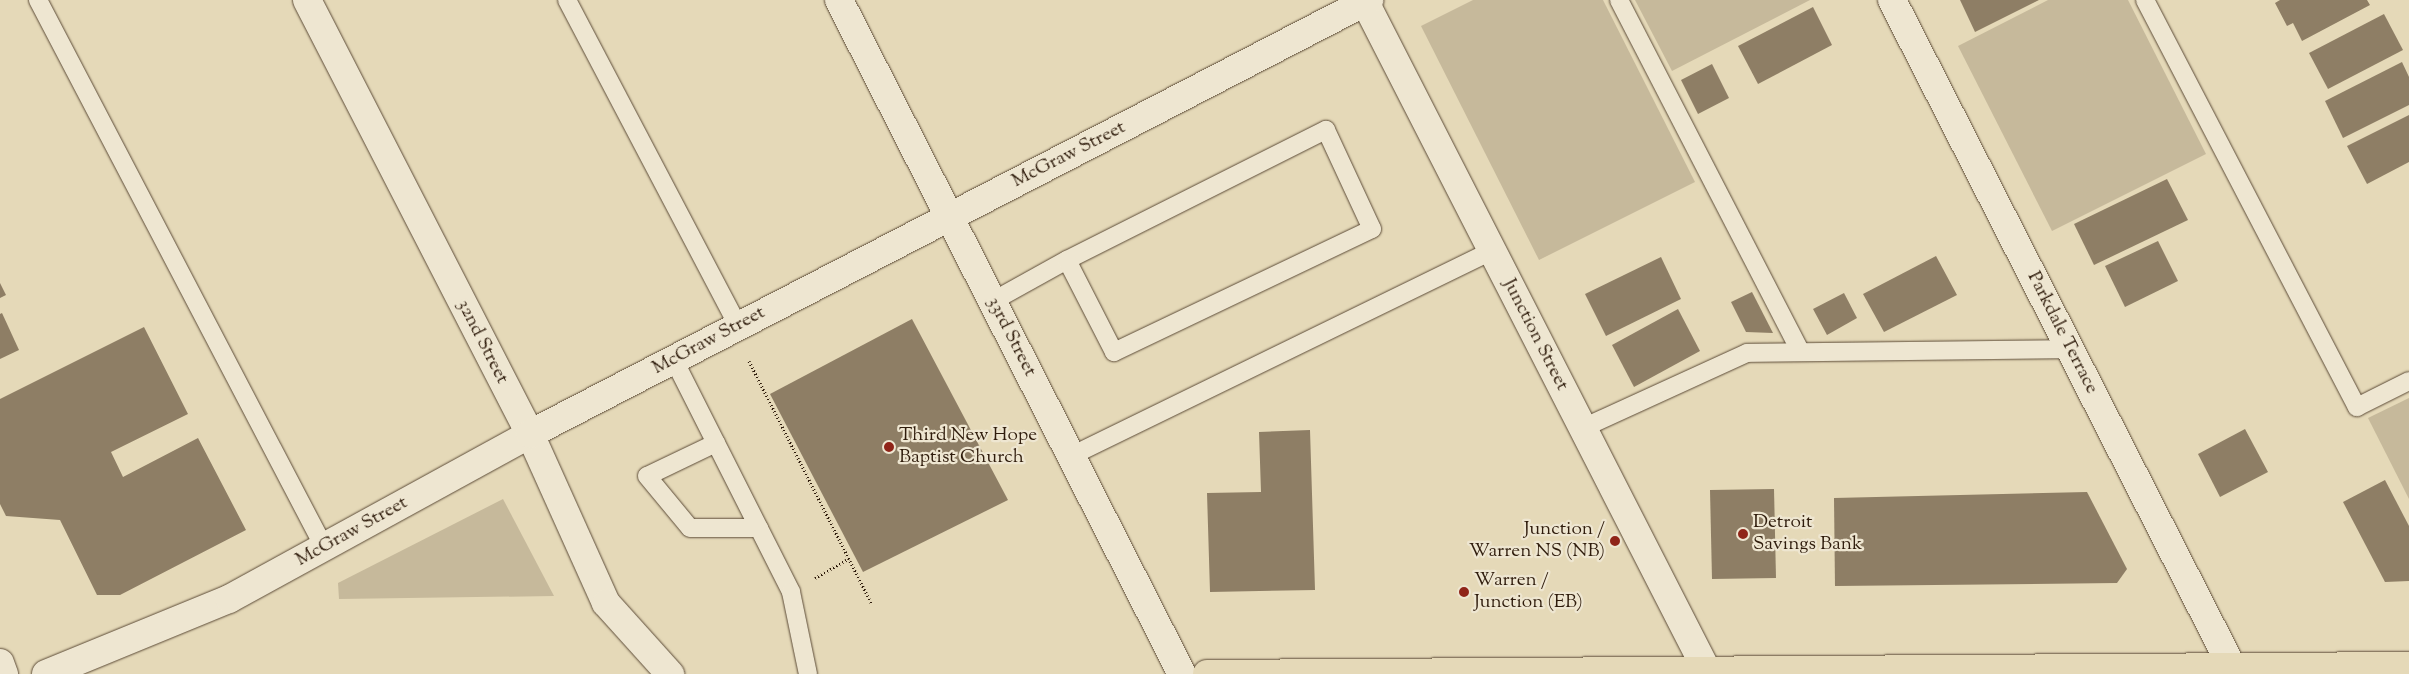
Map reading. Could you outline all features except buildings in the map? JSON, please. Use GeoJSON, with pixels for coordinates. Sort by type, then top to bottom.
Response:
{"type":"FeatureCollection","features":[{"type":"Feature","properties":{"kind":"main road"},"geometry":{"type":"LineString","coordinates":[[1207,674],[1707,670],[1888,672],[2409,666]]}},
{"type":"Feature","properties":{"kind":"street","name":"32nd Street"},"geometry":{"type":"LineString","coordinates":[[307,0],[530,434],[606,604],[670,674]]}},
{"type":"Feature","properties":{"kind":"street","name":"33rd Street"},"geometry":{"type":"LineString","coordinates":[[839,0],[1182,674]]}},
{"type":"Feature","properties":{"kind":"street","name":"Parkdale Terrace"},"geometry":{"type":"LineString","coordinates":[[1892,0],[2232,667]]}},
{"type":"Feature","properties":{"kind":"street","name":"McGraw Street"},"geometry":{"type":"LineString","coordinates":[[46,674],[229,599],[530,434],[1366,1]]}},
{"type":"Feature","properties":{"kind":"street","name":"Junction Street"},"geometry":{"type":"LineString","coordinates":[[1366,1],[1707,670]]}},
{"type":"Feature","properties":{"kind":"street"},"geometry":{"type":"LineString","coordinates":[[0,663],[4,674]]}},
{"type":"Feature","properties":{"kind":"lane"},"geometry":{"type":"LineString","coordinates":[[38,0],[324,547]]}},
{"type":"Feature","properties":{"kind":"lane"},"geometry":{"type":"LineString","coordinates":[[567,0],[738,326]]}},
{"type":"Feature","properties":{"kind":"lane"},"geometry":{"type":"LineString","coordinates":[[1619,0],[1800,350]]}},
{"type":"Feature","properties":{"kind":"lane"},"geometry":{"type":"LineString","coordinates":[[2144,0],[2357,408],[2409,380]]}},
{"type":"Feature","properties":{"kind":"lane"},"geometry":{"type":"LineString","coordinates":[[993,301],[1067,260],[1326,130],[1372,229],[1114,352],[1067,260]]}},
{"type":"Feature","properties":{"kind":"lane"},"geometry":{"type":"LineString","coordinates":[[1071,456],[1492,251]]}},
{"type":"Feature","properties":{"kind":"lane"},"geometry":{"type":"LineString","coordinates":[[1583,428],[1747,353],[1800,350],[2070,349]]}},
{"type":"Feature","properties":{"kind":"lane"},"geometry":{"type":"LineString","coordinates":[[674,360],[791,592],[808,674]]}},
{"type":"Feature","properties":{"kind":"lane"},"geometry":{"type":"LineString","coordinates":[[716,443],[647,476],[690,528],[759,528]]}},
{"type":"Feature","properties":{"kind":"path"},"geometry":{"type":"LineString","coordinates":[[749,361],[871,603]]}},
{"type":"Feature","properties":{"kind":"path"},"geometry":{"type":"LineString","coordinates":[[810,580],[849,558]]}},
{"type":"Feature","properties":{"kind":"shaded area"},"geometry":{"type":"Polygon","coordinates":[[[1473,0],[1603,0],[1695,182],[1539,260],[1421,26],[1473,0]]]}},
{"type":"Feature","properties":{"kind":"shaded area"},"geometry":{"type":"Polygon","coordinates":[[[1635,0],[1810,0],[1672,71],[1635,0]]]}},
{"type":"Feature","properties":{"kind":"shaded area"},"geometry":{"type":"Polygon","coordinates":[[[2048,0],[2128,0],[2206,154],[2052,231],[1958,46],[2048,0]]]}},
{"type":"Feature","properties":{"kind":"shaded area"},"geometry":{"type":"Polygon","coordinates":[[[2409,398],[2409,499],[2368,418],[2409,398]]]}},
{"type":"Feature","properties":{"kind":"shaded area"},"geometry":{"type":"Polygon","coordinates":[[[503,499],[554,596],[339,599],[338,583],[503,499]]]}},
{"type":"Feature","properties":{"kind":"place","name":"Third New Hope Baptist Church"},"geometry":{"type":"Point","coordinates":[889,447]}},
{"type":"Feature","properties":{"kind":"place","name":"Detroit Savings Bank"},"geometry":{"type":"Point","coordinates":[1743,534]}},
{"type":"Feature","properties":{"kind":"place","name":"Junction / Warren NS (NB)"},"geometry":{"type":"Point","coordinates":[1615,541]}},
{"type":"Feature","properties":{"kind":"place","name":"Warren / Junction (EB)"},"geometry":{"type":"Point","coordinates":[1464,592]}}]}
